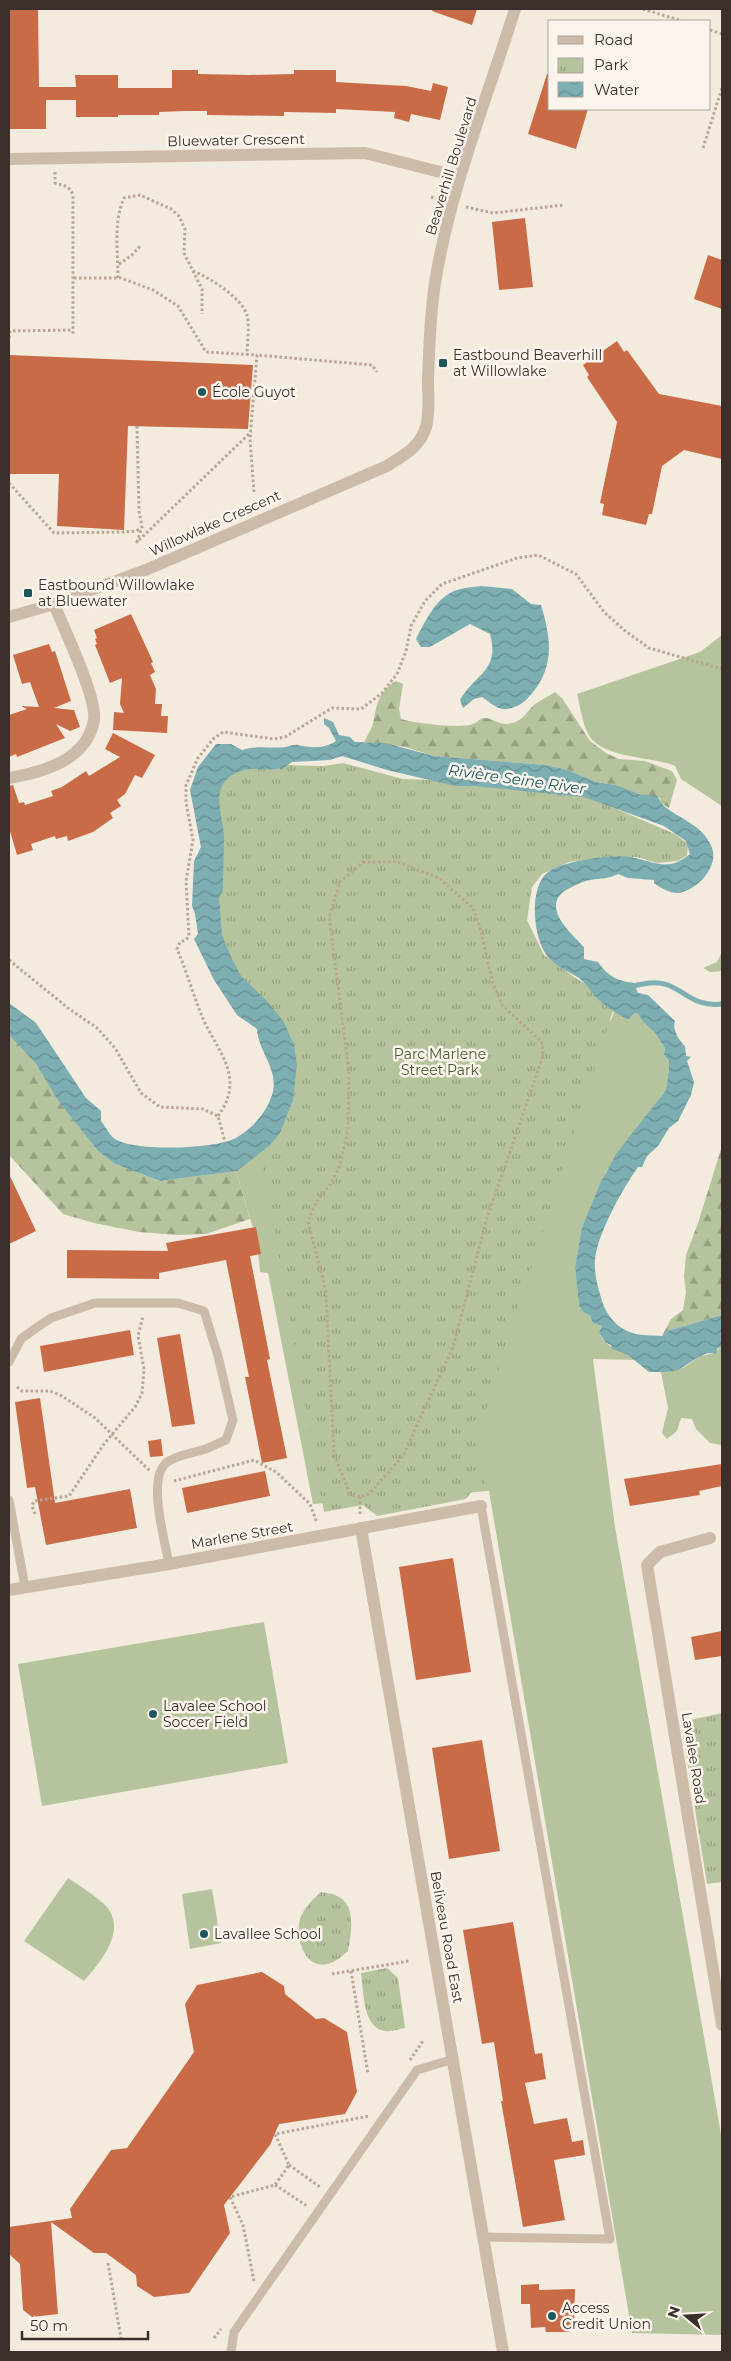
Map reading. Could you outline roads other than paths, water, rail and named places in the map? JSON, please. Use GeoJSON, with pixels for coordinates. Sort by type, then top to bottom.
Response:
{"type":"FeatureCollection","features":[{"type":"Feature","properties":{"kind":"street","name":"Beaverhill Boulevard"},"geometry":{"type":"LineString","coordinates":[[387,466],[411,451],[422,439],[427,424],[429,355],[435,284],[445,232],[460,177],[514,9]]}},
{"type":"Feature","properties":{"kind":"street","name":"Bluewater Crescent"},"geometry":{"type":"LineString","coordinates":[[9,158],[365,153],[460,177]]}},
{"type":"Feature","properties":{"kind":"street","name":"Willowlake Crescent"},"geometry":{"type":"LineString","coordinates":[[9,617],[54,604],[148,569],[387,466]]}},
{"type":"Feature","properties":{"kind":"street"},"geometry":{"type":"LineString","coordinates":[[9,778],[32,774],[66,760],[80,750],[88,738],[94,718],[90,696],[54,604]]}},
{"type":"Feature","properties":{"kind":"street","name":"Marlene Street"},"geometry":{"type":"LineString","coordinates":[[9,1590],[169,1564],[481,1506]]}},
{"type":"Feature","properties":{"kind":"street","name":"Beliveau Road East"},"geometry":{"type":"LineString","coordinates":[[361,1528],[503,2352]]}},
{"type":"Feature","properties":{"kind":"street","name":"Lavalee Road"},"geometry":{"type":"LineString","coordinates":[[710,1538],[660,1552],[647,1566],[722,2025]]}},
{"type":"Feature","properties":{"kind":"lane"},"geometry":{"type":"LineString","coordinates":[[9,1362],[21,1338],[51,1318],[94,1303],[178,1303],[204,1310],[218,1356],[233,1420],[226,1440],[202,1450],[176,1457],[165,1464],[157,1479],[158,1503],[169,1564]]}},
{"type":"Feature","properties":{"kind":"lane"},"geometry":{"type":"LineString","coordinates":[[9,1500],[25,1587]]}},
{"type":"Feature","properties":{"kind":"lane"},"geometry":{"type":"LineString","coordinates":[[481,1506],[610,2239],[484,2236]]}},
{"type":"Feature","properties":{"kind":"lane"},"geometry":{"type":"LineString","coordinates":[[231,2352],[234,2332],[417,2070],[454,2059]]}},
{"type":"Feature","properties":{"kind":"water"},"geometry":{"type":"Polygon","coordinates":[[[481,586],[512,589],[531,604],[541,605],[545,618],[549,655],[543,677],[527,699],[509,709],[495,706],[482,697],[474,699],[463,708],[460,700],[489,664],[492,656],[490,634],[470,624],[430,647],[421,647],[416,639],[431,612],[441,599],[454,591],[481,586]]]}},
{"type":"Feature","properties":{"kind":"water","name":"Rivière Seine River"},"geometry":{"type":"Polygon","coordinates":[[[324,718],[333,722],[339,735],[350,737],[355,742],[385,743],[434,756],[546,765],[568,770],[596,782],[616,785],[639,794],[657,796],[663,805],[697,828],[708,840],[713,855],[709,870],[699,882],[686,891],[673,893],[654,883],[654,880],[628,878],[618,874],[575,885],[559,897],[556,904],[560,920],[584,947],[584,959],[598,962],[609,974],[623,981],[634,983],[638,993],[648,995],[675,1021],[675,1031],[685,1046],[686,1056],[691,1057],[687,1061],[694,1082],[691,1095],[678,1121],[669,1128],[658,1146],[647,1156],[642,1167],[638,1167],[618,1199],[600,1237],[595,1265],[602,1301],[607,1312],[617,1325],[639,1335],[662,1336],[667,1331],[722,1315],[722,1346],[717,1349],[716,1354],[711,1353],[701,1356],[674,1371],[649,1372],[628,1355],[612,1349],[611,1345],[606,1343],[599,1333],[602,1326],[593,1323],[590,1316],[583,1312],[579,1306],[575,1267],[582,1227],[600,1184],[616,1154],[666,1090],[669,1061],[664,1055],[665,1048],[638,1014],[635,1013],[628,1020],[617,1014],[600,1001],[579,978],[548,957],[539,939],[536,927],[535,901],[537,889],[548,872],[555,868],[588,859],[622,856],[667,864],[682,860],[690,854],[686,841],[664,826],[584,797],[474,786],[455,786],[387,770],[342,756],[330,760],[292,762],[281,770],[279,768],[246,770],[229,777],[221,788],[219,799],[224,835],[223,890],[219,898],[222,935],[241,976],[266,1000],[284,1022],[294,1045],[297,1064],[293,1100],[280,1133],[269,1146],[237,1171],[160,1181],[115,1164],[98,1151],[58,1101],[36,1064],[9,1035],[9,1003],[36,1023],[86,1098],[101,1111],[101,1121],[109,1133],[115,1139],[125,1143],[139,1146],[176,1148],[212,1145],[236,1138],[253,1125],[262,1114],[272,1095],[273,1077],[258,1037],[257,1029],[237,1015],[214,980],[194,939],[198,934],[192,906],[194,861],[201,847],[190,790],[198,767],[216,744],[231,744],[242,750],[295,745],[322,747],[336,741],[329,728],[324,724],[324,718]]]}},
{"type":"Feature","properties":{"kind":"waterway"},"geometry":{"type":"LineString","coordinates":[[629,987],[658,983],[668,985],[699,1002],[722,1004]]}},
{"type":"Feature","properties":{"kind":"place","name":"Eastbound Beaverhill at Willowlake"},"geometry":{"type":"Point","coordinates":[443,363]}},
{"type":"Feature","properties":{"kind":"place","name":"École Guyot"},"geometry":{"type":"Point","coordinates":[202,392]}},
{"type":"Feature","properties":{"kind":"place","name":"Eastbound Willowlake at Bluewater"},"geometry":{"type":"Point","coordinates":[28,593]}},
{"type":"Feature","properties":{"kind":"place","name":"Lavalee School Soccer Field"},"geometry":{"type":"Point","coordinates":[153,1714]}},
{"type":"Feature","properties":{"kind":"place","name":"Lavallee School"},"geometry":{"type":"Point","coordinates":[204,1934]}},
{"type":"Feature","properties":{"kind":"place","name":"Access Credit Union"},"geometry":{"type":"Point","coordinates":[552,2316]}},
{"type":"Feature","properties":{"kind":"park label","name":"Parc Marlene Street Park"},"geometry":{"type":"Point","coordinates":[440,1062]}}]}
